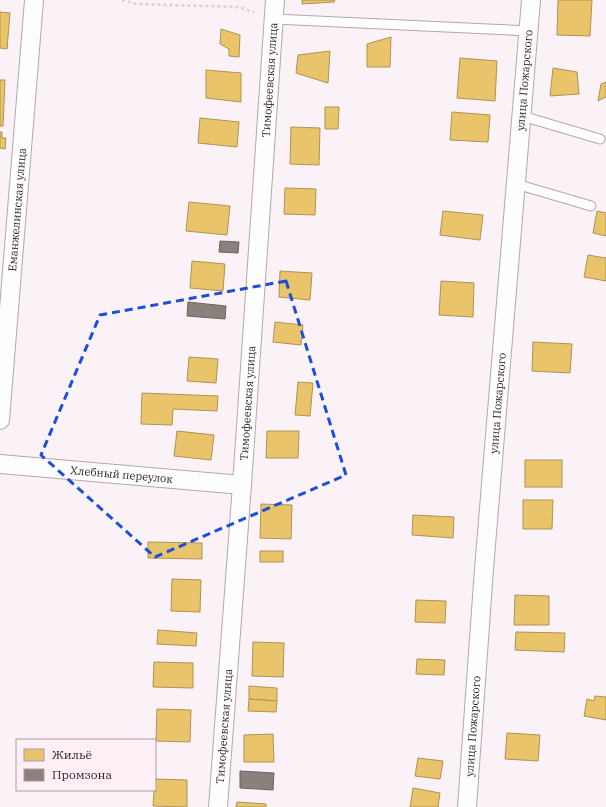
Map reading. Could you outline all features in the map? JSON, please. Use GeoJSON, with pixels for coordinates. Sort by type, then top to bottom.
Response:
{"type":"FeatureCollection","features":[{"type":"Feature","properties":{"kind":"street","name":"Еманжелинская улица"},"geometry":{"type":"LineString","coordinates":[[0,420],[34,0]]}},
{"type":"Feature","properties":{"kind":"street","name":"Тимофеевская улица"},"geometry":{"type":"LineString","coordinates":[[218,807],[276,0]]}},
{"type":"Feature","properties":{"kind":"street","name":"улица Пожарского"},"geometry":{"type":"LineString","coordinates":[[467,807],[484,569],[531,0]]}},
{"type":"Feature","properties":{"kind":"street","name":"Хлебный переулок"},"geometry":{"type":"LineString","coordinates":[[0,464],[242,486]]}},
{"type":"Feature","properties":{"kind":"lane"},"geometry":{"type":"LineString","coordinates":[[274,19],[529,31]]}},
{"type":"Feature","properties":{"kind":"lane"},"geometry":{"type":"LineString","coordinates":[[522,116],[600,139]]}},
{"type":"Feature","properties":{"kind":"lane"},"geometry":{"type":"LineString","coordinates":[[516,184],[591,206]]}},
{"type":"Feature","properties":{"kind":"path"},"geometry":{"type":"LineString","coordinates":[[122,0],[136,4],[239,7],[274,19]]}},
{"type":"Feature","properties":{"kind":"highlighted area"},"geometry":{"type":"Polygon","coordinates":[[[286,281],[346,475],[155,557],[41,455],[100,315],[286,281]]]}},
{"type":"Feature","properties":{"kind":"building: Жильё"},"geometry":{"type":"Polygon","coordinates":[[[302,0],[335,0],[334,2],[302,4],[302,0]]]}},
{"type":"Feature","properties":{"kind":"building: Жильё"},"geometry":{"type":"Polygon","coordinates":[[[558,0],[592,0],[590,36],[557,35],[558,0]]]}},
{"type":"Feature","properties":{"kind":"building: Жильё"},"geometry":{"type":"Polygon","coordinates":[[[0,12],[10,13],[7,49],[0,48],[0,12]]]}},
{"type":"Feature","properties":{"kind":"building: Жильё"},"geometry":{"type":"Polygon","coordinates":[[[221,29],[240,35],[239,57],[229,56],[229,49],[220,44],[221,29]]]}},
{"type":"Feature","properties":{"kind":"building: Жильё"},"geometry":{"type":"Polygon","coordinates":[[[391,37],[390,67],[367,67],[367,44],[391,37]]]}},
{"type":"Feature","properties":{"kind":"building: Жильё"},"geometry":{"type":"Polygon","coordinates":[[[330,51],[328,83],[296,73],[298,55],[330,51]]]}},
{"type":"Feature","properties":{"kind":"building: Жильё"},"geometry":{"type":"Polygon","coordinates":[[[460,58],[497,61],[495,101],[457,98],[460,58]]]}},
{"type":"Feature","properties":{"kind":"building: Жильё"},"geometry":{"type":"Polygon","coordinates":[[[553,68],[577,72],[579,94],[550,96],[553,68]]]}},
{"type":"Feature","properties":{"kind":"building: Жильё"},"geometry":{"type":"Polygon","coordinates":[[[206,70],[241,73],[241,102],[206,98],[206,70]]]}},
{"type":"Feature","properties":{"kind":"building: Жильё"},"geometry":{"type":"Polygon","coordinates":[[[0,80],[5,80],[3,126],[0,126],[0,80]]]}},
{"type":"Feature","properties":{"kind":"building: Жильё"},"geometry":{"type":"Polygon","coordinates":[[[606,82],[606,97],[598,101],[601,84],[606,82]]]}},
{"type":"Feature","properties":{"kind":"building: Жильё"},"geometry":{"type":"Polygon","coordinates":[[[325,107],[339,107],[338,129],[325,129],[325,107]]]}},
{"type":"Feature","properties":{"kind":"building: Жильё"},"geometry":{"type":"Polygon","coordinates":[[[452,112],[490,115],[488,142],[450,140],[452,112]]]}},
{"type":"Feature","properties":{"kind":"building: Жильё"},"geometry":{"type":"Polygon","coordinates":[[[200,118],[239,122],[237,147],[198,143],[200,118]]]}},
{"type":"Feature","properties":{"kind":"building: Жильё"},"geometry":{"type":"Polygon","coordinates":[[[291,127],[320,128],[319,165],[290,164],[291,127]]]}},
{"type":"Feature","properties":{"kind":"building: Жильё"},"geometry":{"type":"Polygon","coordinates":[[[0,132],[2,132],[2,138],[6,138],[5,149],[0,148],[0,132]]]}},
{"type":"Feature","properties":{"kind":"building: Жильё"},"geometry":{"type":"Polygon","coordinates":[[[285,188],[316,189],[315,215],[284,214],[285,188]]]}},
{"type":"Feature","properties":{"kind":"building: Жильё"},"geometry":{"type":"Polygon","coordinates":[[[189,202],[230,206],[227,235],[186,231],[189,202]]]}},
{"type":"Feature","properties":{"kind":"building: Жильё"},"geometry":{"type":"Polygon","coordinates":[[[443,211],[483,215],[480,240],[440,235],[443,211]]]}},
{"type":"Feature","properties":{"kind":"building: Жильё"},"geometry":{"type":"Polygon","coordinates":[[[597,211],[606,213],[606,236],[593,233],[597,211]]]}},
{"type":"Feature","properties":{"kind":"building: Жильё"},"geometry":{"type":"Polygon","coordinates":[[[588,255],[606,258],[606,281],[584,277],[588,255]]]}},
{"type":"Feature","properties":{"kind":"building: Жильё"},"geometry":{"type":"Polygon","coordinates":[[[192,261],[225,264],[223,291],[190,288],[192,261]]]}},
{"type":"Feature","properties":{"kind":"building: Жильё"},"geometry":{"type":"Polygon","coordinates":[[[280,271],[312,273],[310,300],[279,297],[280,271]]]}},
{"type":"Feature","properties":{"kind":"building: Жильё"},"geometry":{"type":"Polygon","coordinates":[[[441,281],[474,283],[473,317],[439,315],[441,281]]]}},
{"type":"Feature","properties":{"kind":"building: Жильё"},"geometry":{"type":"Polygon","coordinates":[[[275,322],[303,325],[301,345],[273,342],[275,322]]]}},
{"type":"Feature","properties":{"kind":"building: Жильё"},"geometry":{"type":"Polygon","coordinates":[[[533,342],[572,344],[570,373],[532,371],[533,342]]]}},
{"type":"Feature","properties":{"kind":"building: Жильё"},"geometry":{"type":"Polygon","coordinates":[[[189,357],[218,359],[216,383],[187,381],[189,357]]]}},
{"type":"Feature","properties":{"kind":"building: Жильё"},"geometry":{"type":"Polygon","coordinates":[[[298,382],[313,383],[310,416],[295,415],[298,382]]]}},
{"type":"Feature","properties":{"kind":"building: Жильё"},"geometry":{"type":"Polygon","coordinates":[[[142,393],[218,396],[217,411],[173,409],[172,425],[141,424],[142,393]]]}},
{"type":"Feature","properties":{"kind":"building: Жильё"},"geometry":{"type":"Polygon","coordinates":[[[177,431],[214,435],[211,460],[174,456],[177,431]]]}},
{"type":"Feature","properties":{"kind":"building: Жильё"},"geometry":{"type":"Polygon","coordinates":[[[267,431],[299,431],[298,458],[266,458],[267,431]]]}},
{"type":"Feature","properties":{"kind":"building: Жильё"},"geometry":{"type":"Polygon","coordinates":[[[525,460],[562,460],[562,487],[525,487],[525,460]]]}},
{"type":"Feature","properties":{"kind":"building: Жильё"},"geometry":{"type":"Polygon","coordinates":[[[523,500],[553,500],[552,529],[523,529],[523,500]]]}},
{"type":"Feature","properties":{"kind":"building: Жильё"},"geometry":{"type":"Polygon","coordinates":[[[261,504],[292,505],[291,539],[260,538],[261,504]]]}},
{"type":"Feature","properties":{"kind":"building: Жильё"},"geometry":{"type":"Polygon","coordinates":[[[413,515],[454,517],[453,538],[412,535],[413,515]]]}},
{"type":"Feature","properties":{"kind":"building: Жильё"},"geometry":{"type":"Polygon","coordinates":[[[148,542],[202,543],[202,559],[148,558],[148,542]]]}},
{"type":"Feature","properties":{"kind":"building: Жильё"},"geometry":{"type":"Polygon","coordinates":[[[260,551],[283,551],[283,562],[260,562],[260,551]]]}},
{"type":"Feature","properties":{"kind":"building: Жильё"},"geometry":{"type":"Polygon","coordinates":[[[172,579],[201,580],[200,612],[171,611],[172,579]]]}},
{"type":"Feature","properties":{"kind":"building: Жильё"},"geometry":{"type":"Polygon","coordinates":[[[515,595],[549,596],[549,625],[514,625],[515,595]]]}},
{"type":"Feature","properties":{"kind":"building: Жильё"},"geometry":{"type":"Polygon","coordinates":[[[416,600],[446,601],[445,623],[415,622],[416,600]]]}},
{"type":"Feature","properties":{"kind":"building: Жильё"},"geometry":{"type":"Polygon","coordinates":[[[158,630],[197,633],[196,646],[157,644],[158,630]]]}},
{"type":"Feature","properties":{"kind":"building: Жильё"},"geometry":{"type":"Polygon","coordinates":[[[516,632],[565,633],[564,652],[515,650],[516,632]]]}},
{"type":"Feature","properties":{"kind":"building: Жильё"},"geometry":{"type":"Polygon","coordinates":[[[253,642],[284,643],[283,677],[252,676],[253,642]]]}},
{"type":"Feature","properties":{"kind":"building: Жильё"},"geometry":{"type":"Polygon","coordinates":[[[417,659],[445,660],[444,675],[416,674],[417,659]]]}},
{"type":"Feature","properties":{"kind":"building: Жильё"},"geometry":{"type":"Polygon","coordinates":[[[154,662],[193,663],[193,688],[153,687],[154,662]]]}},
{"type":"Feature","properties":{"kind":"building: Жильё"},"geometry":{"type":"Polygon","coordinates":[[[249,686],[277,688],[277,701],[249,699],[249,686]]]}},
{"type":"Feature","properties":{"kind":"building: Жильё"},"geometry":{"type":"Polygon","coordinates":[[[595,696],[606,697],[606,720],[584,716],[587,699],[594,701],[595,696]]]}},
{"type":"Feature","properties":{"kind":"building: Жильё"},"geometry":{"type":"Polygon","coordinates":[[[249,699],[277,701],[276,712],[248,711],[249,699]]]}},
{"type":"Feature","properties":{"kind":"building: Жильё"},"geometry":{"type":"Polygon","coordinates":[[[157,709],[191,710],[190,742],[156,741],[157,709]]]}},
{"type":"Feature","properties":{"kind":"building: Жильё"},"geometry":{"type":"Polygon","coordinates":[[[507,733],[540,735],[538,761],[505,759],[507,733]]]}},
{"type":"Feature","properties":{"kind":"building: Жильё"},"geometry":{"type":"Polygon","coordinates":[[[273,734],[274,762],[244,762],[244,735],[273,734]]]}},
{"type":"Feature","properties":{"kind":"building: Жильё"},"geometry":{"type":"Polygon","coordinates":[[[418,758],[443,761],[440,779],[415,776],[418,758]]]}},
{"type":"Feature","properties":{"kind":"building: Жильё"},"geometry":{"type":"Polygon","coordinates":[[[156,779],[187,780],[187,807],[153,806],[154,791],[156,791],[156,779]]]}},
{"type":"Feature","properties":{"kind":"building: Жильё"},"geometry":{"type":"Polygon","coordinates":[[[413,788],[440,793],[438,807],[410,807],[413,788]]]}},
{"type":"Feature","properties":{"kind":"building: Жильё"},"geometry":{"type":"Polygon","coordinates":[[[237,802],[266,804],[266,807],[236,807],[237,802]]]}},
{"type":"Feature","properties":{"kind":"building: Промзона"},"geometry":{"type":"Polygon","coordinates":[[[220,241],[239,242],[238,253],[219,252],[220,241]]]}},
{"type":"Feature","properties":{"kind":"building: Промзона"},"geometry":{"type":"Polygon","coordinates":[[[188,302],[226,306],[225,319],[187,316],[188,302]]]}},
{"type":"Feature","properties":{"kind":"building: Промзона"},"geometry":{"type":"Polygon","coordinates":[[[240,771],[274,773],[273,790],[240,788],[240,771]]]}}]}
